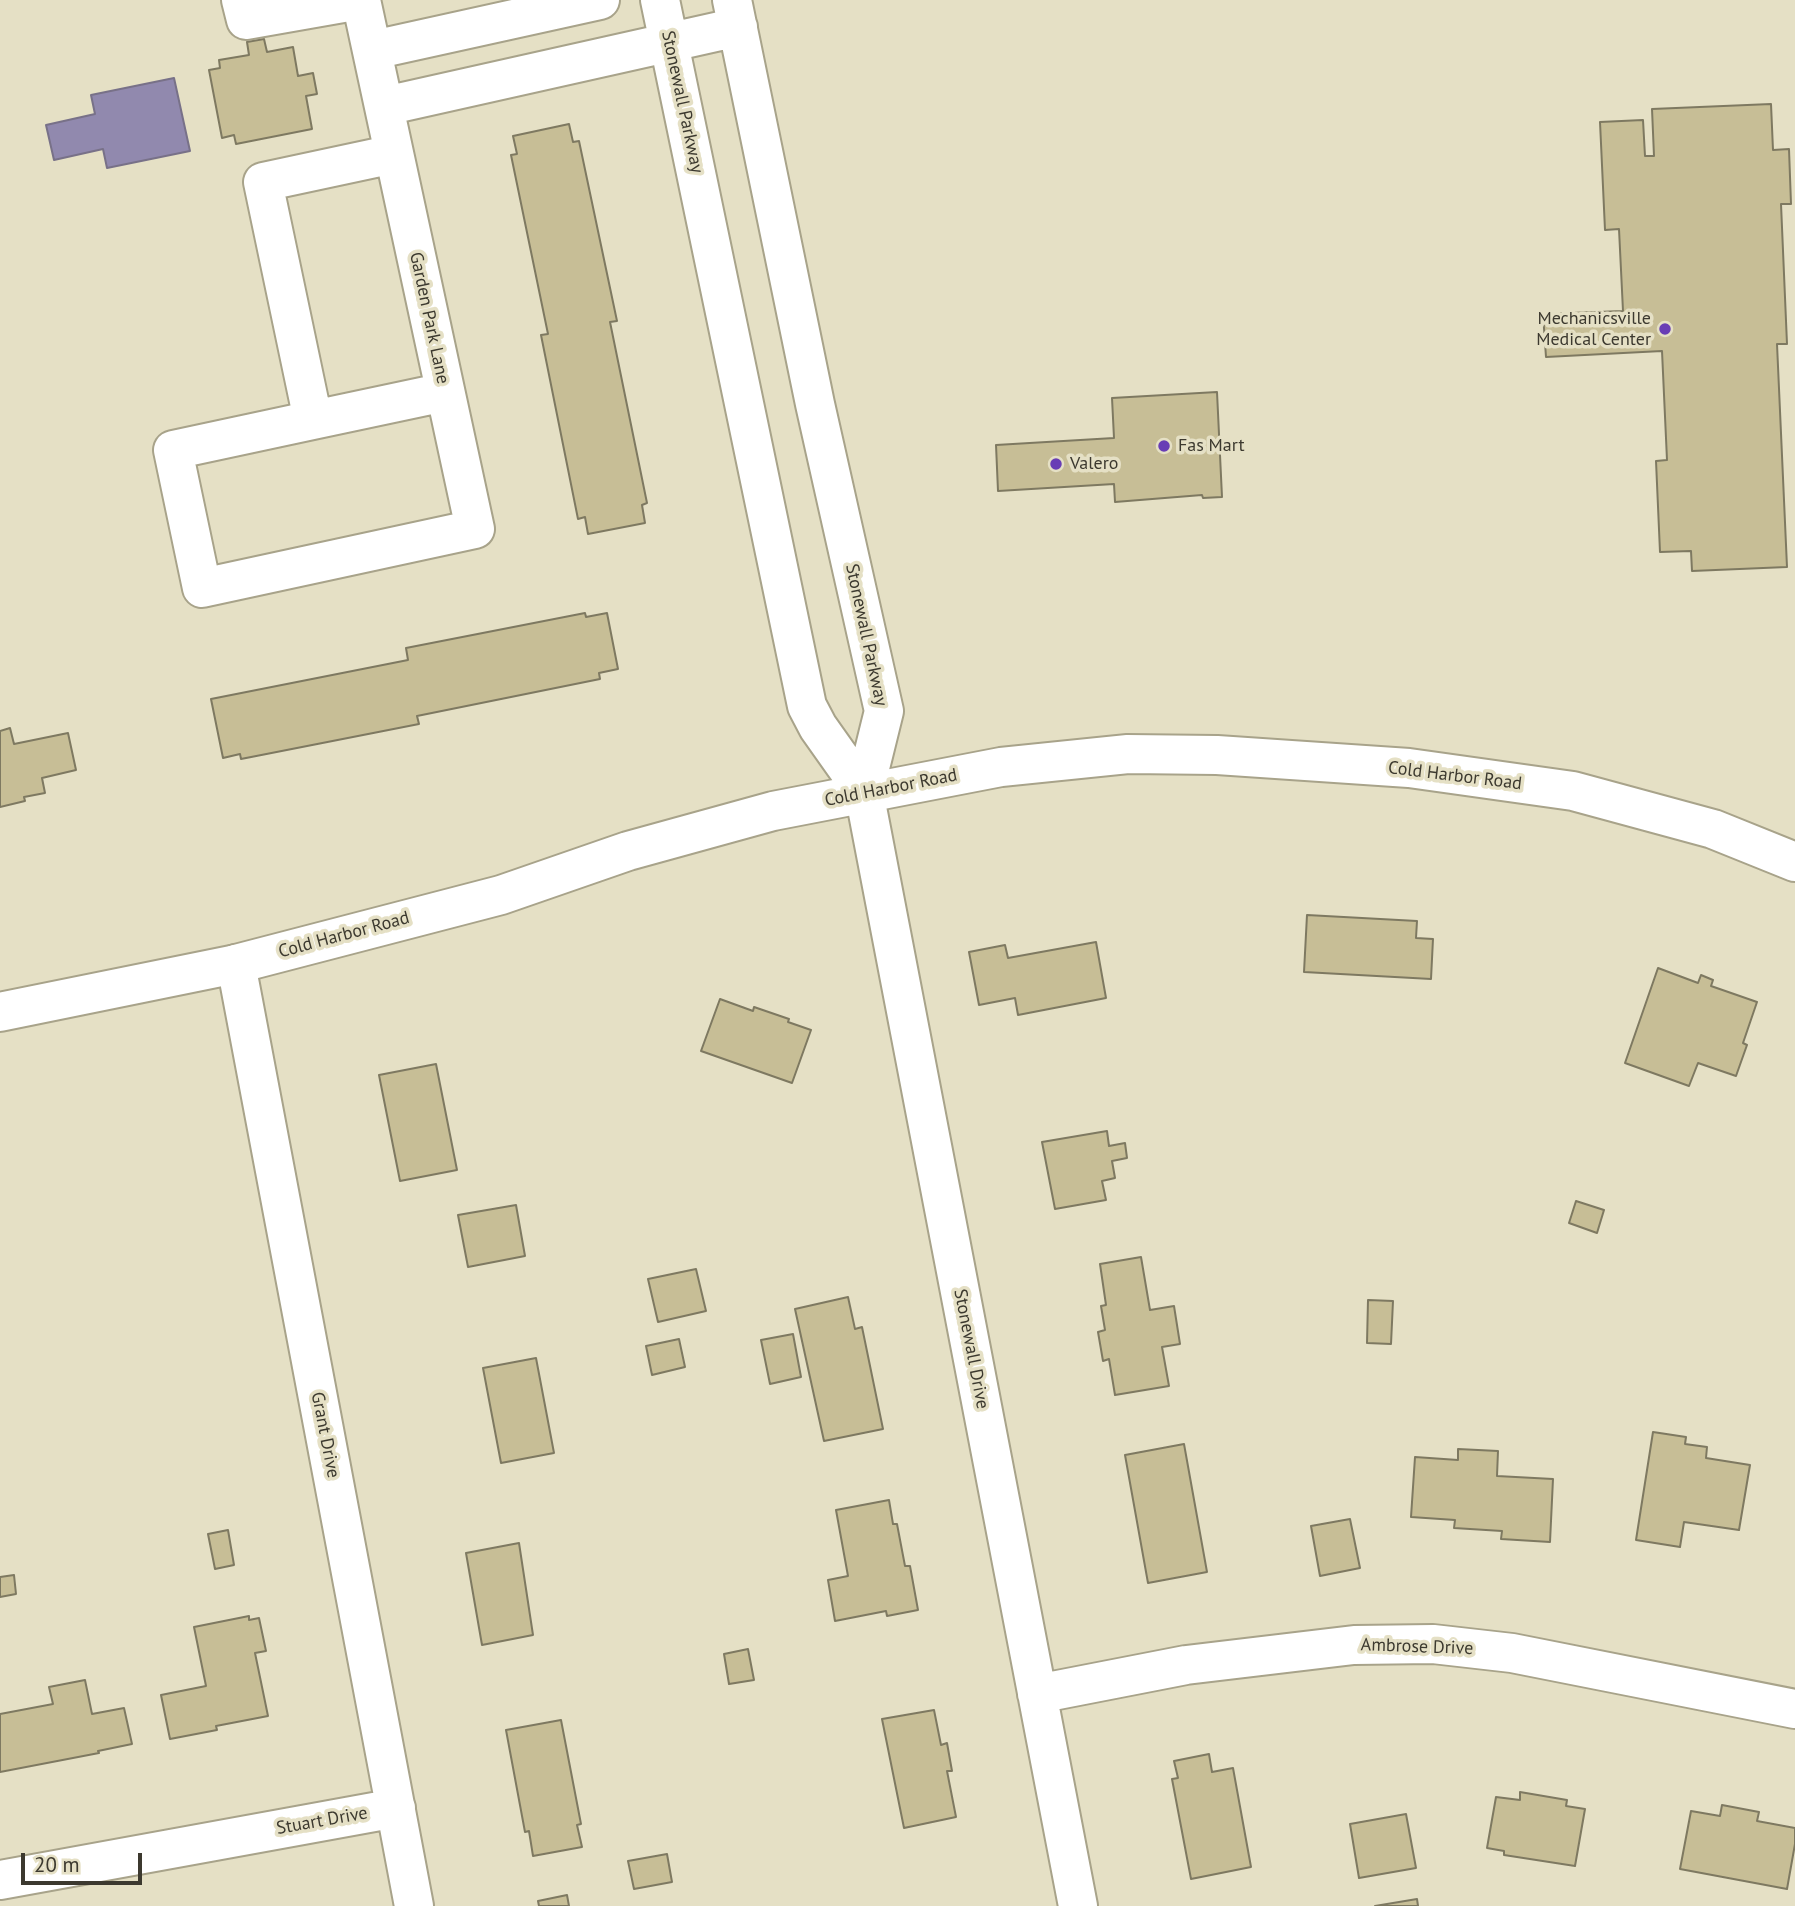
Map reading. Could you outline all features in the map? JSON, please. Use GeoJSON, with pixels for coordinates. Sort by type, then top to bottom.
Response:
{"type":"FeatureCollection","features":[{"type":"Feature","properties":{"kind":"street"},"geometry":{"type":"LineString","coordinates":[[241,0],[246,20],[361,0]]}},
{"type":"Feature","properties":{"kind":"street","name":"Garden Park Lane"},"geometry":{"type":"LineString","coordinates":[[313,420],[173,450],[202,588],[475,529],[361,0]]}},
{"type":"Feature","properties":{"kind":"street"},"geometry":{"type":"LineString","coordinates":[[373,50],[600,0]]}},
{"type":"Feature","properties":{"kind":"street","name":"Stonewall Parkway"},"geometry":{"type":"LineString","coordinates":[[660,0],[807,706],[818,727],[864,792]]}},
{"type":"Feature","properties":{"kind":"street"},"geometry":{"type":"LineString","coordinates":[[385,106],[669,41],[735,14]]}},
{"type":"Feature","properties":{"kind":"street","name":"Stonewall Parkway"},"geometry":{"type":"LineString","coordinates":[[735,14],[815,404],[884,711],[864,792]]}},
{"type":"Feature","properties":{"kind":"street"},"geometry":{"type":"LineString","coordinates":[[394,154],[262,182],[313,420],[445,392]]}},
{"type":"Feature","properties":{"kind":"street","name":"Cold Harbor Road"},"geometry":{"type":"LineString","coordinates":[[0,1012],[236,964],[501,895],[628,851],[747,818],[864,792],[1001,767],[1128,754],[1217,755],[1396,767],[1573,791],[1713,829],[1795,862]]}},
{"type":"Feature","properties":{"kind":"street","name":"Stonewall Drive"},"geometry":{"type":"LineString","coordinates":[[864,792],[1079,1906]]}},
{"type":"Feature","properties":{"kind":"street","name":"Grant Drive"},"geometry":{"type":"LineString","coordinates":[[236,964],[414,1906]]}},
{"type":"Feature","properties":{"kind":"street","name":"Ambrose Drive"},"geometry":{"type":"LineString","coordinates":[[1037,1694],[1186,1665],[1354,1645],[1433,1644],[1512,1653],[1795,1709]]}},
{"type":"Feature","properties":{"kind":"street","name":"Stuart Drive"},"geometry":{"type":"LineString","coordinates":[[0,1880],[396,1808]]}},
{"type":"Feature","properties":{"kind":"shaded area"},"geometry":{"type":"Polygon","coordinates":[[[174,78],[190,151],[107,168],[103,149],[54,160],[46,125],[95,114],[91,95],[174,78]]]}},
{"type":"Feature","properties":{"kind":"building"},"geometry":{"type":"Polygon","coordinates":[[[264,39],[267,52],[293,47],[298,76],[313,73],[317,94],[306,96],[312,129],[236,144],[234,135],[222,138],[209,70],[220,68],[219,60],[249,55],[247,42],[264,39]]]}},
{"type":"Feature","properties":{"kind":"building","name":"Mechanicsville Medical Center"},"geometry":{"type":"Polygon","coordinates":[[[1771,104],[1773,150],[1789,149],[1791,204],[1781,204],[1787,344],[1777,344],[1787,567],[1692,571],[1691,551],[1660,552],[1656,461],[1667,460],[1662,351],[1546,357],[1543,314],[1623,311],[1619,229],[1605,230],[1600,122],[1643,120],[1645,156],[1654,156],[1652,109],[1771,104]]]}},
{"type":"Feature","properties":{"kind":"building"},"geometry":{"type":"Polygon","coordinates":[[[569,124],[573,142],[579,141],[617,321],[610,322],[647,503],[642,505],[645,523],[588,534],[585,517],[578,519],[541,335],[548,334],[511,155],[517,154],[513,136],[569,124]]]}},
{"type":"Feature","properties":{"kind":"building"},"geometry":{"type":"Polygon","coordinates":[[[1217,392],[1222,497],[1203,498],[1202,495],[1115,502],[1114,484],[998,491],[996,445],[1114,438],[1112,398],[1217,392]]]}},
{"type":"Feature","properties":{"kind":"building"},"geometry":{"type":"Polygon","coordinates":[[[585,613],[586,617],[607,613],[618,669],[599,673],[600,679],[417,716],[419,724],[241,759],[240,754],[223,758],[211,699],[408,660],[406,648],[585,613]]]}},
{"type":"Feature","properties":{"kind":"building"},"geometry":{"type":"Polygon","coordinates":[[[10,728],[14,744],[68,733],[76,770],[42,778],[45,793],[24,797],[25,801],[0,807],[0,731],[10,728]]]}},
{"type":"Feature","properties":{"kind":"building"},"geometry":{"type":"Polygon","coordinates":[[[1307,915],[1417,921],[1416,938],[1433,939],[1431,979],[1304,972],[1307,915]]]}},
{"type":"Feature","properties":{"kind":"building"},"geometry":{"type":"Polygon","coordinates":[[[1096,942],[1106,998],[1018,1015],[1015,998],[979,1005],[969,952],[1005,945],[1008,958],[1096,942]]]}},
{"type":"Feature","properties":{"kind":"building"},"geometry":{"type":"Polygon","coordinates":[[[1658,968],[1698,983],[1701,975],[1713,980],[1711,986],[1757,1002],[1743,1043],[1747,1045],[1736,1076],[1698,1063],[1689,1086],[1625,1063],[1658,968]]]}},
{"type":"Feature","properties":{"kind":"building"},"geometry":{"type":"Polygon","coordinates":[[[720,999],[753,1011],[754,1007],[811,1030],[792,1083],[701,1051],[720,999]]]}},
{"type":"Feature","properties":{"kind":"building"},"geometry":{"type":"Polygon","coordinates":[[[436,1064],[457,1170],[400,1181],[379,1075],[436,1064]]]}},
{"type":"Feature","properties":{"kind":"building"},"geometry":{"type":"Polygon","coordinates":[[[1107,1131],[1109,1146],[1125,1143],[1127,1158],[1112,1161],[1115,1178],[1102,1181],[1106,1200],[1055,1209],[1042,1142],[1107,1131]]]}},
{"type":"Feature","properties":{"kind":"building"},"geometry":{"type":"Polygon","coordinates":[[[1576,1201],[1604,1210],[1597,1233],[1569,1223],[1576,1201]]]}},
{"type":"Feature","properties":{"kind":"building"},"geometry":{"type":"Polygon","coordinates":[[[516,1205],[525,1256],[468,1267],[458,1215],[516,1205]]]}},
{"type":"Feature","properties":{"kind":"building"},"geometry":{"type":"Polygon","coordinates":[[[1141,1257],[1150,1310],[1174,1306],[1180,1344],[1162,1347],[1169,1386],[1115,1395],[1109,1359],[1103,1361],[1098,1332],[1105,1330],[1101,1306],[1106,1305],[1100,1264],[1141,1257]]]}},
{"type":"Feature","properties":{"kind":"building"},"geometry":{"type":"Polygon","coordinates":[[[696,1269],[706,1311],[658,1322],[648,1279],[696,1269]]]}},
{"type":"Feature","properties":{"kind":"building"},"geometry":{"type":"Polygon","coordinates":[[[848,1297],[855,1329],[862,1327],[883,1429],[824,1441],[795,1309],[848,1297]]]}},
{"type":"Feature","properties":{"kind":"building"},"geometry":{"type":"Polygon","coordinates":[[[1368,1300],[1393,1301],[1391,1344],[1367,1343],[1368,1300]]]}},
{"type":"Feature","properties":{"kind":"building"},"geometry":{"type":"Polygon","coordinates":[[[793,1334],[801,1377],[770,1384],[761,1340],[793,1334]]]}},
{"type":"Feature","properties":{"kind":"building"},"geometry":{"type":"Polygon","coordinates":[[[679,1339],[685,1367],[652,1375],[646,1346],[679,1339]]]}},
{"type":"Feature","properties":{"kind":"building"},"geometry":{"type":"Polygon","coordinates":[[[536,1358],[554,1453],[501,1463],[483,1368],[536,1358]]]}},
{"type":"Feature","properties":{"kind":"building"},"geometry":{"type":"Polygon","coordinates":[[[1653,1432],[1686,1437],[1685,1444],[1707,1447],[1706,1458],[1750,1465],[1739,1530],[1684,1522],[1680,1547],[1636,1540],[1653,1432]]]}},
{"type":"Feature","properties":{"kind":"building"},"geometry":{"type":"Polygon","coordinates":[[[1184,1444],[1207,1572],[1148,1583],[1125,1455],[1184,1444]]]}},
{"type":"Feature","properties":{"kind":"building"},"geometry":{"type":"Polygon","coordinates":[[[1458,1449],[1498,1451],[1497,1476],[1553,1479],[1550,1542],[1501,1539],[1502,1531],[1454,1528],[1455,1520],[1411,1517],[1415,1457],[1458,1460],[1458,1449]]]}},
{"type":"Feature","properties":{"kind":"building"},"geometry":{"type":"Polygon","coordinates":[[[889,1500],[893,1524],[897,1524],[905,1566],[910,1566],[918,1610],[887,1616],[886,1611],[835,1621],[828,1580],[848,1576],[836,1510],[889,1500]]]}},
{"type":"Feature","properties":{"kind":"building"},"geometry":{"type":"Polygon","coordinates":[[[1350,1519],[1360,1568],[1320,1576],[1311,1526],[1350,1519]]]}},
{"type":"Feature","properties":{"kind":"building"},"geometry":{"type":"Polygon","coordinates":[[[228,1530],[234,1565],[215,1569],[208,1534],[228,1530]]]}},
{"type":"Feature","properties":{"kind":"building"},"geometry":{"type":"Polygon","coordinates":[[[519,1543],[533,1635],[482,1645],[466,1553],[519,1543]]]}},
{"type":"Feature","properties":{"kind":"building"},"geometry":{"type":"Polygon","coordinates":[[[14,1575],[16,1594],[0,1597],[0,1577],[14,1575]]]}},
{"type":"Feature","properties":{"kind":"building"},"geometry":{"type":"Polygon","coordinates":[[[249,1616],[249,1620],[259,1618],[266,1651],[255,1653],[268,1716],[216,1726],[217,1730],[170,1739],[161,1695],[206,1686],[194,1627],[249,1616]]]}},
{"type":"Feature","properties":{"kind":"building"},"geometry":{"type":"Polygon","coordinates":[[[748,1649],[754,1680],[729,1684],[724,1654],[748,1649]]]}},
{"type":"Feature","properties":{"kind":"building"},"geometry":{"type":"Polygon","coordinates":[[[85,1680],[92,1714],[124,1708],[132,1744],[0,1772],[0,1714],[53,1704],[49,1687],[85,1680]]]}},
{"type":"Feature","properties":{"kind":"building"},"geometry":{"type":"Polygon","coordinates":[[[934,1710],[941,1745],[947,1743],[952,1771],[947,1771],[956,1817],[904,1828],[882,1719],[934,1710]]]}},
{"type":"Feature","properties":{"kind":"building"},"geometry":{"type":"Polygon","coordinates":[[[561,1720],[581,1824],[577,1825],[582,1847],[533,1856],[529,1831],[525,1832],[506,1730],[561,1720]]]}},
{"type":"Feature","properties":{"kind":"building"},"geometry":{"type":"Polygon","coordinates":[[[1209,1754],[1212,1772],[1233,1768],[1251,1867],[1191,1879],[1172,1779],[1178,1778],[1174,1761],[1209,1754]]]}},
{"type":"Feature","properties":{"kind":"building"},"geometry":{"type":"Polygon","coordinates":[[[1520,1792],[1567,1800],[1566,1806],[1585,1809],[1575,1866],[1504,1855],[1504,1851],[1487,1848],[1496,1797],[1520,1800],[1520,1792]]]}},
{"type":"Feature","properties":{"kind":"building"},"geometry":{"type":"Polygon","coordinates":[[[1722,1805],[1759,1812],[1757,1821],[1795,1828],[1787,1889],[1680,1869],[1691,1811],[1720,1816],[1722,1805]]]}},
{"type":"Feature","properties":{"kind":"building"},"geometry":{"type":"Polygon","coordinates":[[[1406,1814],[1416,1868],[1359,1878],[1350,1824],[1406,1814]]]}},
{"type":"Feature","properties":{"kind":"building"},"geometry":{"type":"Polygon","coordinates":[[[667,1854],[672,1882],[634,1889],[628,1861],[667,1854]]]}},
{"type":"Feature","properties":{"kind":"building"},"geometry":{"type":"Polygon","coordinates":[[[567,1895],[569,1906],[539,1906],[538,1901],[567,1895]]]}},
{"type":"Feature","properties":{"kind":"building"},"geometry":{"type":"Polygon","coordinates":[[[1417,1899],[1418,1906],[1375,1906],[1417,1899]]]}},
{"type":"Feature","properties":{"kind":"place","name":"Mechanicsville Medical Center"},"geometry":{"type":"Point","coordinates":[1665,329]}},
{"type":"Feature","properties":{"kind":"place","name":"Fas Mart"},"geometry":{"type":"Point","coordinates":[1164,446]}},
{"type":"Feature","properties":{"kind":"place","name":"Valero"},"geometry":{"type":"Point","coordinates":[1056,464]}}]}
